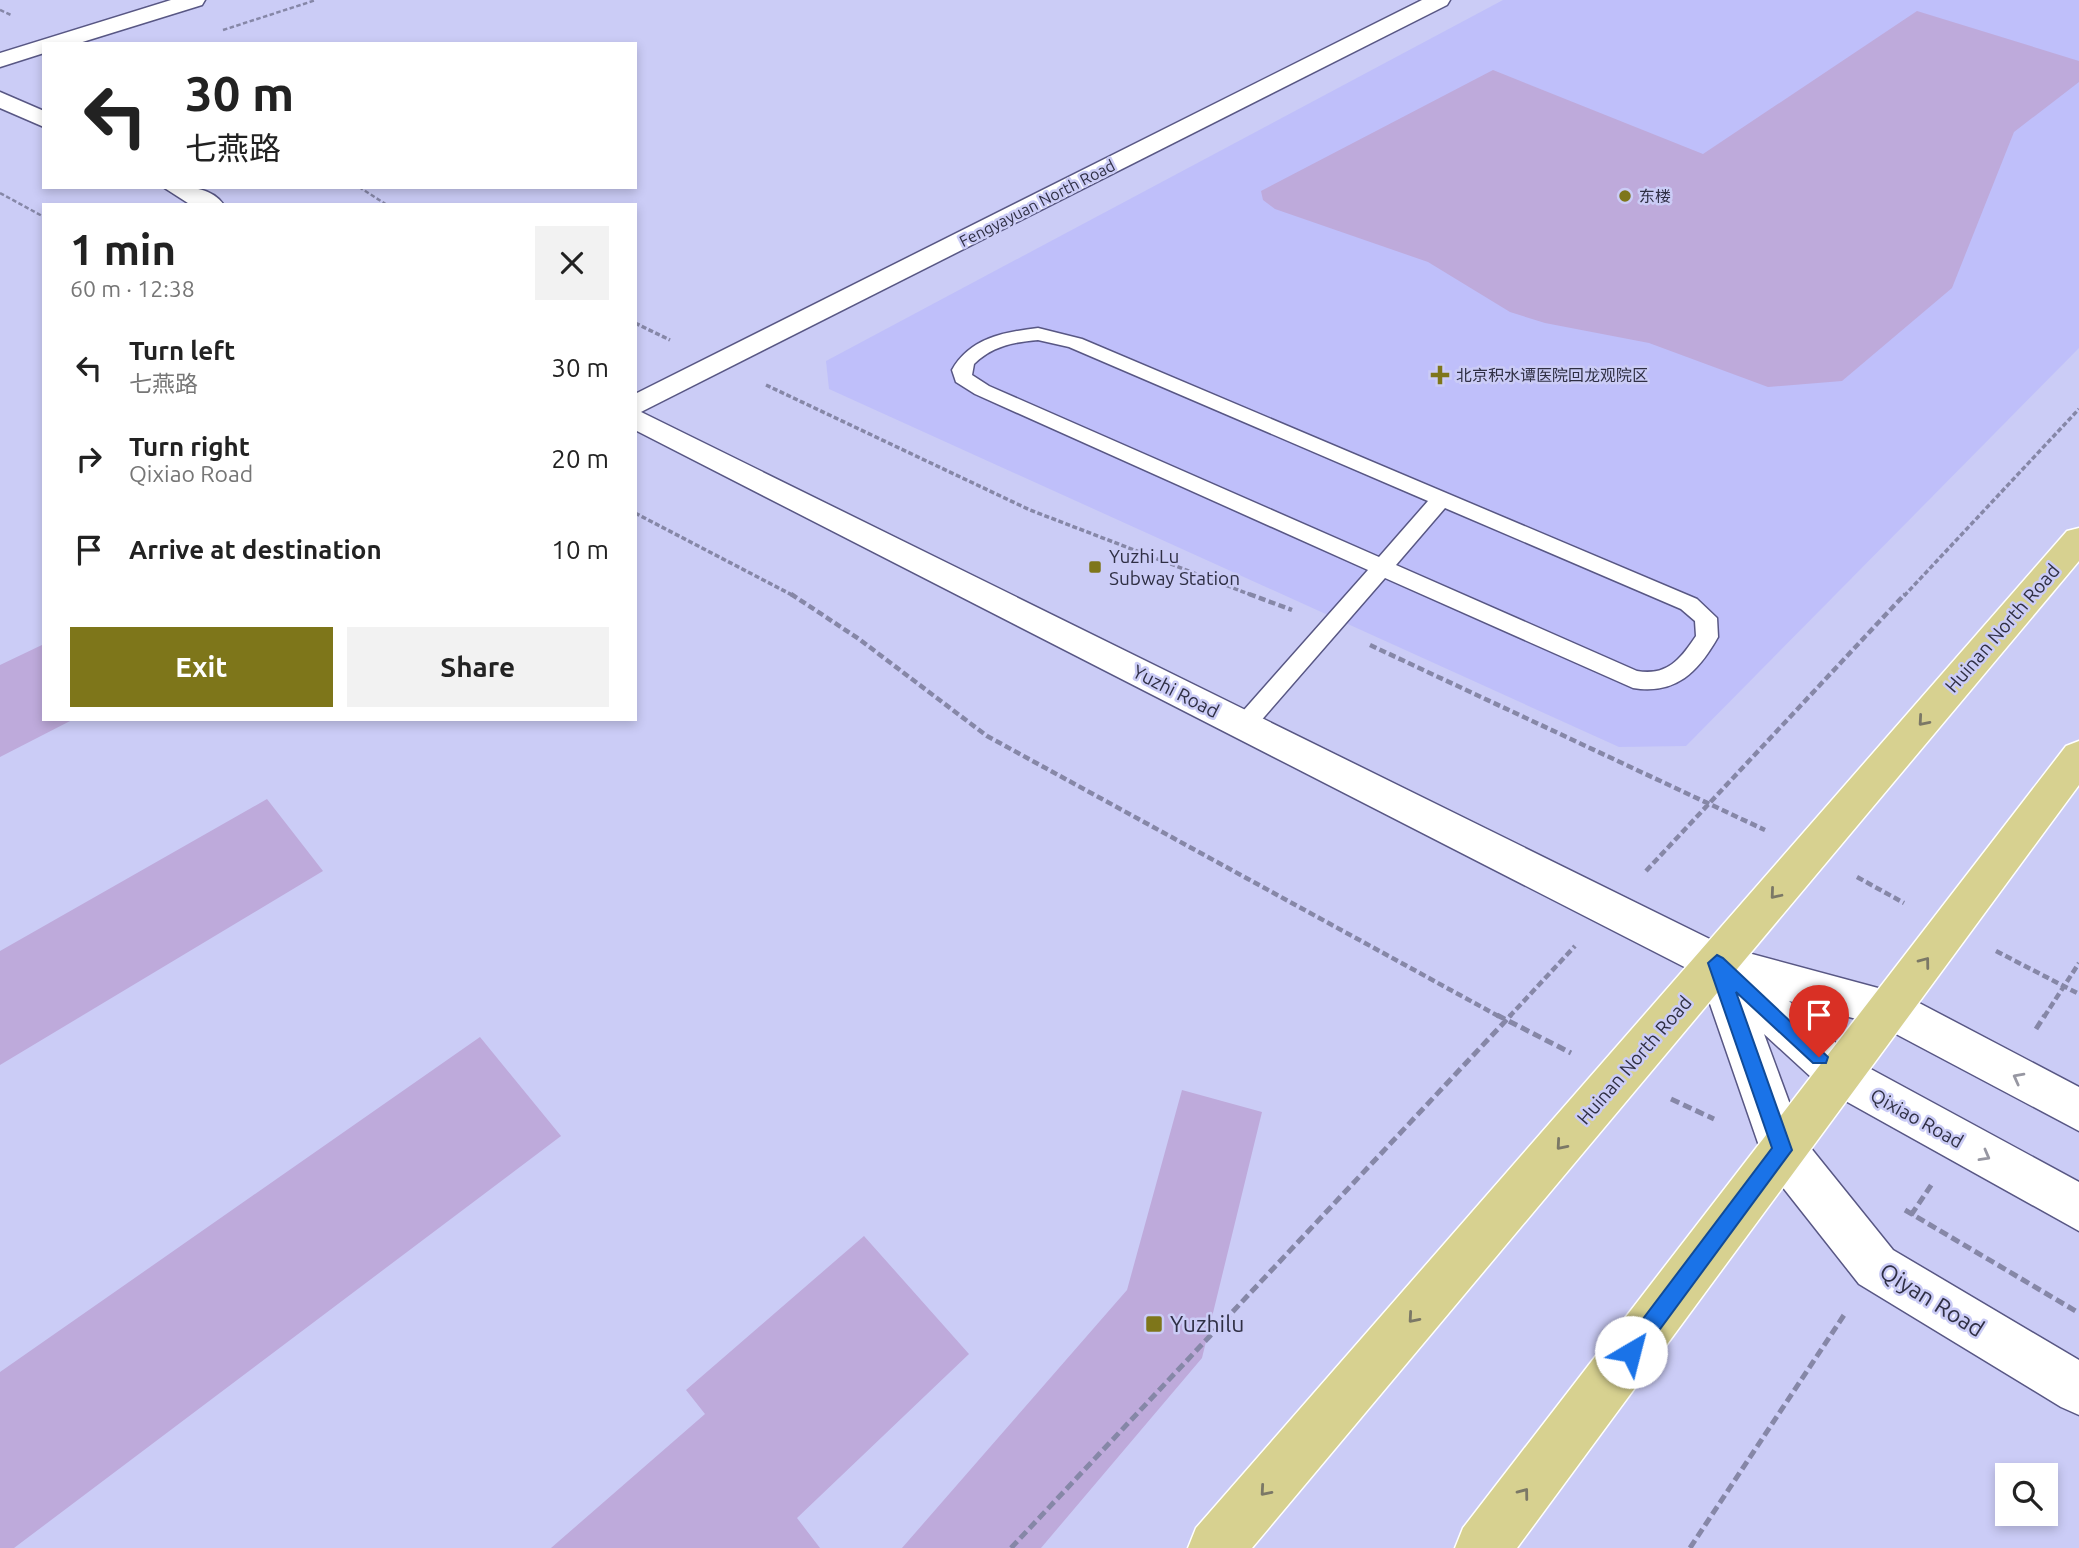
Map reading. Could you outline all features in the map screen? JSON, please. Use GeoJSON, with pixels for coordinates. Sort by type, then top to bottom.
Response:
{"type":"FeatureCollection","features":[{"type":"Feature","properties":{"kind":"main road","name":"Huinan North Road"},"geometry":{"type":"LineString","coordinates":[[1216,1548],[2079,539]]}},
{"type":"Feature","properties":{"kind":"main road"},"geometry":{"type":"LineString","coordinates":[[1483,1548],[2079,756]]}},
{"type":"Feature","properties":{"kind":"street"},"geometry":{"type":"LineString","coordinates":[[58,42],[194,0]]}},
{"type":"Feature","properties":{"kind":"street","name":"Fengyayuan North Road"},"geometry":{"type":"LineString","coordinates":[[637,406],[1439,0]]}},
{"type":"Feature","properties":{"kind":"street"},"geometry":{"type":"LineString","coordinates":[[0,60],[42,47]]}},
{"type":"Feature","properties":{"kind":"street"},"geometry":{"type":"LineString","coordinates":[[0,99],[42,119]]}},
{"type":"Feature","properties":{"kind":"street"},"geometry":{"type":"LineString","coordinates":[[180,189],[207,203]]}},
{"type":"Feature","properties":{"kind":"street","name":"Yuzhi Road"},"geometry":{"type":"LineString","coordinates":[[637,419],[1717,963]]}},
{"type":"Feature","properties":{"kind":"street"},"geometry":{"type":"LineString","coordinates":[[1717,963],[1889,1009],[2079,1110]]}},
{"type":"Feature","properties":{"kind":"street","name":"Qixiao Road"},"geometry":{"type":"LineString","coordinates":[[1717,963],[1840,1075],[2079,1208]]}},
{"type":"Feature","properties":{"kind":"street","name":"Qiyan Road"},"geometry":{"type":"LineString","coordinates":[[1717,963],[1783,1150],[1876,1267],[2079,1389]]}},
{"type":"Feature","properties":{"kind":"lane"},"geometry":{"type":"LineString","coordinates":[[1038,334],[1064,339],[1436,496],[1689,604],[1706,618],[1707,637],[1680,674],[1664,680],[1643,681],[982,390],[964,378],[961,370],[964,362],[982,349],[1008,338],[1038,334]]}},
{"type":"Feature","properties":{"kind":"lane"},"geometry":{"type":"LineString","coordinates":[[1238,722],[1436,496]]}},
{"type":"Feature","properties":{"kind":"path"},"geometry":{"type":"LineString","coordinates":[[216,32],[316,0]]}},
{"type":"Feature","properties":{"kind":"path"},"geometry":{"type":"LineString","coordinates":[[0,10],[5,12]]}},
{"type":"Feature","properties":{"kind":"path"},"geometry":{"type":"LineString","coordinates":[[362,189],[384,203]]}},
{"type":"Feature","properties":{"kind":"path"},"geometry":{"type":"LineString","coordinates":[[0,193],[42,216]]}},
{"type":"Feature","properties":{"kind":"path"},"geometry":{"type":"LineString","coordinates":[[788,395],[1055,520],[1324,624],[1634,766]]}},
{"type":"Feature","properties":{"kind":"path"},"geometry":{"type":"LineString","coordinates":[[1725,787],[2079,409]]}},
{"type":"Feature","properties":{"kind":"path"},"geometry":{"type":"LineString","coordinates":[[637,514],[813,607],[862,640],[938,703],[987,736],[1429,979]]}},
{"type":"Feature","properties":{"kind":"path"},"geometry":{"type":"LineString","coordinates":[[1011,1548],[1458,1072]]}},
{"type":"Feature","properties":{"kind":"path"},"geometry":{"type":"LineString","coordinates":[[2035,1287],[2079,1313]]}},
{"type":"Feature","properties":{"kind":"path"},"geometry":{"type":"LineString","coordinates":[[1690,1548],[1816,1358]]}},
{"type":"Feature","properties":{"kind":"shaded area","name":"北京积水谭医院回龙观院区"},"geometry":{"type":"Polygon","coordinates":[[[1503,0],[2079,0],[2079,348],[1686,746],[1619,747],[829,389],[826,361],[1503,0]]]}},
{"type":"Feature","properties":{"kind":"building","name":"东楼"},"geometry":{"type":"Polygon","coordinates":[[[1917,11],[2079,61],[2079,82],[2014,132],[1952,288],[1842,381],[1768,387],[1649,343],[1545,323],[1510,312],[1428,262],[1275,209],[1263,200],[1261,191],[1493,70],[1703,154],[1917,11]]]}},
{"type":"Feature","properties":{"kind":"building"},"geometry":{"type":"Polygon","coordinates":[[[42,645],[42,721],[70,721],[0,757],[0,665],[42,645]]]}},
{"type":"Feature","properties":{"kind":"building"},"geometry":{"type":"Polygon","coordinates":[[[267,799],[323,871],[0,1065],[0,951],[267,799]]]}},
{"type":"Feature","properties":{"kind":"building"},"geometry":{"type":"Polygon","coordinates":[[[480,1037],[561,1136],[14,1548],[0,1548],[0,1372],[480,1037]]]}},
{"type":"Feature","properties":{"kind":"building","name":"Yuzhilu"},"geometry":{"type":"Polygon","coordinates":[[[1182,1090],[1262,1112],[1202,1358],[1041,1548],[902,1548],[1127,1290],[1182,1090]]]}},
{"type":"Feature","properties":{"kind":"building"},"geometry":{"type":"Polygon","coordinates":[[[864,1236],[969,1354],[797,1518],[820,1548],[551,1548],[705,1414],[686,1390],[864,1236]]]}},
{"type":"Feature","properties":{"kind":"place","name":"东楼"},"geometry":{"type":"Point","coordinates":[1625,196]}},
{"type":"Feature","properties":{"kind":"place","name":"北京积水谭医院回龙观院区"},"geometry":{"type":"Point","coordinates":[1440,375]}},
{"type":"Feature","properties":{"kind":"place","name":"Yuzhi Lu Subway Station"},"geometry":{"type":"Point","coordinates":[1095,567]}},
{"type":"Feature","properties":{"kind":"place","name":"Yuzhilu"},"geometry":{"type":"Point","coordinates":[1154,1324]}},
{"type":"Feature","properties":{"kind":"route"},"geometry":{"type":"LineString","coordinates":[[1631,1352],[1783,1150],[1717,963],[1819,1057]]}}]}
